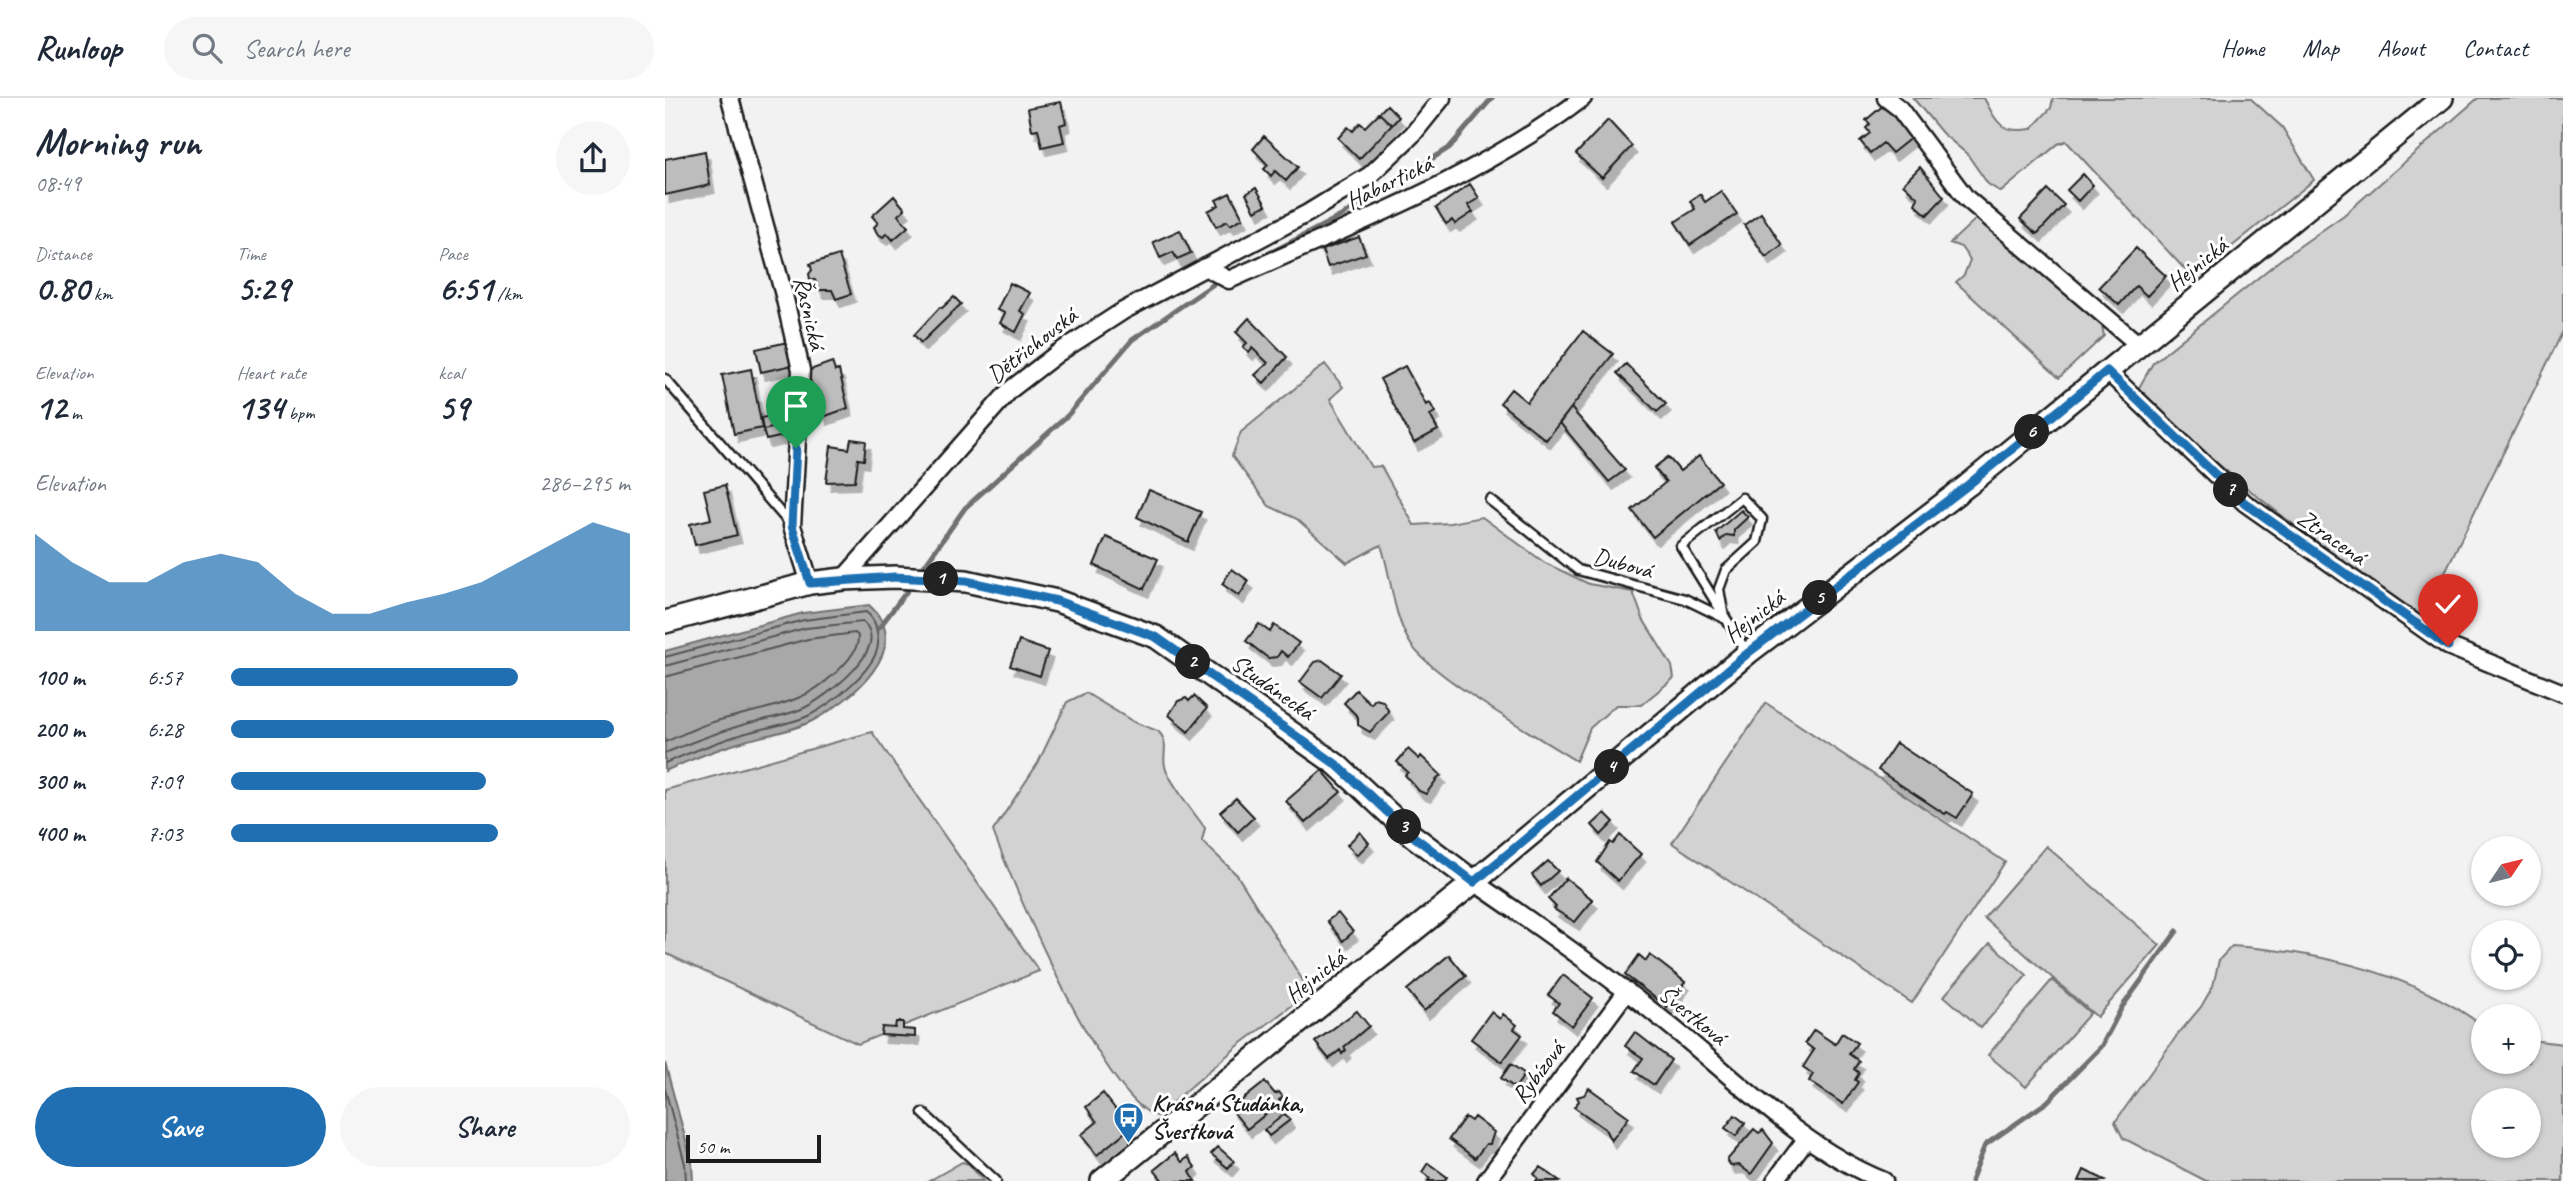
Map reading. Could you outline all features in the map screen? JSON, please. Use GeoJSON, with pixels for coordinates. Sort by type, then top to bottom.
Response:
{"type":"FeatureCollection","features":[{"type":"Feature","properties":{"kind":"main road","name":"Hejnická"},"geometry":{"type":"LineString","coordinates":[[1102,1181],[1474,882],[1748,653],[1968,485],[2442,98]]}},
{"type":"Feature","properties":{"kind":"main road","name":"Studánecká"},"geometry":{"type":"LineString","coordinates":[[843,579],[895,577],[966,581],[1057,601],[1156,637],[1337,765],[1413,836],[1474,882]]}},
{"type":"Feature","properties":{"kind":"main road"},"geometry":{"type":"LineString","coordinates":[[665,622],[810,583],[843,579]]}},
{"type":"Feature","properties":{"kind":"street","name":"Řasnická"},"geometry":{"type":"LineString","coordinates":[[730,98],[784,295],[801,370],[792,526],[810,583]]}},
{"type":"Feature","properties":{"kind":"street","name":"Dětřichovská"},"geometry":{"type":"LineString","coordinates":[[843,579],[1010,390],[1058,353],[1123,311],[1308,214],[1370,175],[1413,134],[1442,98]]}},
{"type":"Feature","properties":{"kind":"street","name":"Habartická"},"geometry":{"type":"LineString","coordinates":[[1206,267],[1229,280],[1401,204],[1539,131],[1583,98]]}},
{"type":"Feature","properties":{"kind":"street"},"geometry":{"type":"LineString","coordinates":[[1885,98],[1899,108],[1966,198],[2139,345]]}},
{"type":"Feature","properties":{"kind":"street","name":"Ztracená"},"geometry":{"type":"LineString","coordinates":[[2107,371],[2245,503],[2448,646],[2563,694]]}},
{"type":"Feature","properties":{"kind":"street","name":"Švestková"},"geometry":{"type":"LineString","coordinates":[[1474,882],[1580,954],[1807,1138],[1858,1170],[1884,1181]]}},
{"type":"Feature","properties":{"kind":"street","name":"Rybízová"},"geometry":{"type":"LineString","coordinates":[[1486,1181],[1627,991]]}},
{"type":"Feature","properties":{"kind":"street"},"geometry":{"type":"LineString","coordinates":[[1775,1181],[1807,1138]]}},
{"type":"Feature","properties":{"kind":"lane"},"geometry":{"type":"LineString","coordinates":[[665,379],[792,526]]}},
{"type":"Feature","properties":{"kind":"lane"},"geometry":{"type":"LineString","coordinates":[[1724,618],[1719,589],[1726,570],[1758,542],[1762,519],[1742,498],[1681,546],[1724,618],[1748,653]]}},
{"type":"Feature","properties":{"kind":"lane","name":"Dubová"},"geometry":{"type":"LineString","coordinates":[[1490,500],[1578,570],[1685,599],[1724,618]]}},
{"type":"Feature","properties":{"kind":"lane"},"geometry":{"type":"LineString","coordinates":[[923,1113],[996,1181]]}},
{"type":"Feature","properties":{"kind":"shaded area"},"geometry":{"type":"Polygon","coordinates":[[[1913,98],[1984,98],[2001,125],[2021,130],[2031,129],[2051,108],[2053,98],[2250,98],[2282,127],[2314,180],[2198,274],[2189,274],[2066,141],[2058,144],[2001,192],[1988,184],[1967,154],[1942,133],[1913,98]]]}},
{"type":"Feature","properties":{"kind":"shaded area"},"geometry":{"type":"Polygon","coordinates":[[[2478,98],[2563,98],[2563,331],[2422,619],[2240,482],[2137,391],[2153,363],[2280,260],[2344,215],[2478,98]]]}},
{"type":"Feature","properties":{"kind":"shaded area"},"geometry":{"type":"Polygon","coordinates":[[[1978,217],[2102,326],[2104,336],[2059,378],[1956,282],[1964,275],[1970,260],[1961,247],[1950,243],[1978,217]]]}},
{"type":"Feature","properties":{"kind":"shaded area"},"geometry":{"type":"Polygon","coordinates":[[[1325,364],[1343,387],[1330,399],[1371,467],[1381,466],[1414,525],[1450,523],[1482,517],[1545,563],[1589,584],[1633,592],[1643,619],[1672,666],[1674,678],[1641,705],[1616,705],[1590,728],[1576,761],[1461,688],[1421,656],[1410,643],[1399,620],[1381,545],[1347,563],[1297,519],[1269,506],[1232,456],[1241,432],[1325,364]]]}},
{"type":"Feature","properties":{"kind":"shaded area"},"geometry":{"type":"Polygon","coordinates":[[[1086,693],[1134,722],[1158,731],[1162,736],[1165,767],[1175,787],[1205,828],[1202,841],[1237,875],[1310,992],[1238,1046],[1157,1116],[1136,1102],[1112,1073],[1088,1034],[1040,941],[993,831],[1038,763],[1067,702],[1086,693]]]}},
{"type":"Feature","properties":{"kind":"shaded area"},"geometry":{"type":"Polygon","coordinates":[[[1766,703],[2005,862],[1912,1003],[1672,843],[1766,703]]]}},
{"type":"Feature","properties":{"kind":"shaded area"},"geometry":{"type":"Polygon","coordinates":[[[872,732],[1039,971],[858,1044],[665,953],[665,790],[872,732]]]}},
{"type":"Feature","properties":{"kind":"shaded area"},"geometry":{"type":"Polygon","coordinates":[[[2046,846],[2160,945],[2097,1017],[1984,918],[2046,846]]]}},
{"type":"Feature","properties":{"kind":"shaded area"},"geometry":{"type":"Polygon","coordinates":[[[1990,943],[2027,975],[1981,1028],[1944,996],[1990,943]]]}},
{"type":"Feature","properties":{"kind":"shaded area"},"geometry":{"type":"Polygon","coordinates":[[[2232,946],[2298,954],[2363,968],[2395,979],[2426,992],[2471,1018],[2471,1074],[2541,1074],[2541,1041],[2563,1044],[2563,1181],[2206,1181],[2123,1138],[2115,1122],[2178,1034],[2201,1007],[2213,986],[2219,960],[2232,946]]]}},
{"type":"Feature","properties":{"kind":"shaded area"},"geometry":{"type":"Polygon","coordinates":[[[2052,980],[2090,1013],[2026,1087],[1988,1055],[2052,980]]]}},
{"type":"Feature","properties":{"kind":"shaded area"},"geometry":{"type":"Polygon","coordinates":[[[962,1162],[969,1164],[983,1181],[929,1181],[962,1162]]]}},
{"type":"Feature","properties":{"kind":"water"},"geometry":{"type":"Polygon","coordinates":[[[869,605],[882,622],[886,638],[882,655],[873,672],[844,700],[805,724],[724,747],[665,771],[665,651],[803,613],[869,605]]]}},
{"type":"Feature","properties":{"kind":"water"},"geometry":{"type":"Polygon","coordinates":[[[665,1063],[692,1163],[693,1181],[665,1181],[665,1063]]]}},
{"type":"Feature","properties":{"kind":"building"},"geometry":{"type":"Polygon","coordinates":[[[1061,102],[1066,123],[1060,125],[1064,142],[1042,147],[1038,129],[1032,130],[1028,108],[1061,102]]]}},
{"type":"Feature","properties":{"kind":"building"},"geometry":{"type":"Polygon","coordinates":[[[1885,104],[1912,137],[1892,153],[1883,143],[1870,153],[1860,141],[1870,133],[1866,128],[1870,124],[1866,120],[1885,104]]]}},
{"type":"Feature","properties":{"kind":"building"},"geometry":{"type":"Polygon","coordinates":[[[1387,105],[1399,117],[1392,125],[1379,113],[1387,105]]]}},
{"type":"Feature","properties":{"kind":"building"},"geometry":{"type":"Polygon","coordinates":[[[1379,113],[1392,125],[1359,159],[1338,138],[1348,127],[1353,131],[1360,123],[1365,127],[1379,113]]]}},
{"type":"Feature","properties":{"kind":"building"},"geometry":{"type":"Polygon","coordinates":[[[1608,120],[1632,146],[1602,178],[1576,154],[1608,120]]]}},
{"type":"Feature","properties":{"kind":"building"},"geometry":{"type":"Polygon","coordinates":[[[1264,136],[1298,167],[1286,181],[1275,171],[1271,176],[1264,169],[1268,165],[1253,149],[1264,136]]]}},
{"type":"Feature","properties":{"kind":"building"},"geometry":{"type":"Polygon","coordinates":[[[705,151],[710,185],[665,195],[665,159],[705,151]]]}},
{"type":"Feature","properties":{"kind":"building"},"geometry":{"type":"Polygon","coordinates":[[[1920,167],[1944,197],[1927,215],[1915,204],[1918,198],[1903,184],[1920,167]]]}},
{"type":"Feature","properties":{"kind":"building"},"geometry":{"type":"Polygon","coordinates":[[[2083,174],[2093,185],[2078,201],[2067,190],[2083,174]]]}},
{"type":"Feature","properties":{"kind":"building"},"geometry":{"type":"Polygon","coordinates":[[[1470,184],[1479,198],[1468,205],[1473,212],[1455,224],[1452,220],[1446,224],[1436,208],[1470,184]]]}},
{"type":"Feature","properties":{"kind":"building"},"geometry":{"type":"Polygon","coordinates":[[[1256,188],[1266,205],[1255,211],[1246,194],[1256,188]]]}},
{"type":"Feature","properties":{"kind":"building"},"geometry":{"type":"Polygon","coordinates":[[[2048,190],[2064,205],[2037,234],[2020,219],[2048,190]]]}},
{"type":"Feature","properties":{"kind":"building"},"geometry":{"type":"Polygon","coordinates":[[[1721,191],[1737,214],[1690,245],[1675,222],[1695,209],[1690,201],[1700,194],[1705,202],[1721,191]]]}},
{"type":"Feature","properties":{"kind":"building"},"geometry":{"type":"Polygon","coordinates":[[[1230,193],[1243,218],[1230,225],[1227,221],[1216,227],[1208,211],[1219,205],[1216,200],[1230,193]]]}},
{"type":"Feature","properties":{"kind":"building"},"geometry":{"type":"Polygon","coordinates":[[[894,196],[905,209],[898,215],[908,227],[893,240],[887,233],[883,237],[877,233],[874,227],[878,223],[872,216],[894,196]]]}},
{"type":"Feature","properties":{"kind":"building"},"geometry":{"type":"Polygon","coordinates":[[[1761,213],[1782,245],[1766,257],[1744,225],[1761,213]]]}},
{"type":"Feature","properties":{"kind":"building"},"geometry":{"type":"Polygon","coordinates":[[[1180,230],[1191,253],[1177,259],[1173,252],[1160,258],[1153,242],[1180,230]]]}},
{"type":"Feature","properties":{"kind":"building"},"geometry":{"type":"Polygon","coordinates":[[[1359,237],[1366,254],[1328,267],[1322,250],[1359,237]]]}},
{"type":"Feature","properties":{"kind":"building"},"geometry":{"type":"Polygon","coordinates":[[[2136,248],[2166,276],[2147,296],[2136,286],[2119,305],[2099,287],[2136,248]]]}},
{"type":"Feature","properties":{"kind":"building"},"geometry":{"type":"Polygon","coordinates":[[[839,255],[851,294],[836,299],[832,290],[819,290],[809,274],[812,270],[810,264],[839,255]]]}},
{"type":"Feature","properties":{"kind":"building"},"geometry":{"type":"Polygon","coordinates":[[[1010,283],[1030,293],[1020,311],[1025,314],[1016,332],[1000,323],[1005,313],[997,310],[1010,283]]]}},
{"type":"Feature","properties":{"kind":"building"},"geometry":{"type":"Polygon","coordinates":[[[954,297],[961,304],[921,343],[914,335],[940,307],[954,297]]]}},
{"type":"Feature","properties":{"kind":"building"},"geometry":{"type":"Polygon","coordinates":[[[1249,318],[1287,357],[1264,383],[1255,375],[1268,363],[1252,348],[1249,352],[1243,347],[1247,343],[1236,332],[1249,318]]]}},
{"type":"Feature","properties":{"kind":"building"},"geometry":{"type":"Polygon","coordinates":[[[1583,331],[1613,354],[1546,440],[1500,403],[1511,389],[1527,402],[1583,331]]]}},
{"type":"Feature","properties":{"kind":"building"},"geometry":{"type":"Polygon","coordinates":[[[788,342],[793,365],[761,372],[756,349],[788,342]]]}},
{"type":"Feature","properties":{"kind":"building"},"geometry":{"type":"Polygon","coordinates":[[[832,362],[835,371],[839,370],[848,408],[823,417],[807,371],[832,362]]]}},
{"type":"Feature","properties":{"kind":"building"},"geometry":{"type":"Polygon","coordinates":[[[1626,364],[1666,404],[1657,412],[1617,373],[1626,364]]]}},
{"type":"Feature","properties":{"kind":"building"},"geometry":{"type":"Polygon","coordinates":[[[1405,366],[1426,405],[1430,403],[1435,412],[1430,415],[1438,430],[1414,443],[1380,379],[1405,366]]]}},
{"type":"Feature","properties":{"kind":"building"},"geometry":{"type":"Polygon","coordinates":[[[751,369],[762,428],[734,434],[722,375],[751,369]]]}},
{"type":"Feature","properties":{"kind":"building"},"geometry":{"type":"Polygon","coordinates":[[[1571,408],[1625,470],[1609,482],[1560,423],[1571,408]]]}},
{"type":"Feature","properties":{"kind":"building"},"geometry":{"type":"Polygon","coordinates":[[[783,413],[786,425],[763,430],[761,418],[783,413]]]}},
{"type":"Feature","properties":{"kind":"building"},"geometry":{"type":"Polygon","coordinates":[[[786,425],[788,435],[766,440],[763,430],[786,425]]]}},
{"type":"Feature","properties":{"kind":"building"},"geometry":{"type":"Polygon","coordinates":[[[851,439],[866,441],[864,460],[858,459],[855,481],[826,482],[831,446],[849,449],[851,439]]]}},
{"type":"Feature","properties":{"kind":"building"},"geometry":{"type":"Polygon","coordinates":[[[1699,456],[1720,482],[1653,537],[1632,510],[1666,482],[1654,468],[1668,457],[1680,471],[1699,456]]]}},
{"type":"Feature","properties":{"kind":"building"},"geometry":{"type":"Polygon","coordinates":[[[725,485],[737,535],[695,545],[690,524],[711,519],[704,490],[725,485]]]}},
{"type":"Feature","properties":{"kind":"building"},"geometry":{"type":"Polygon","coordinates":[[[1149,490],[1201,512],[1188,542],[1137,517],[1149,490]]]}},
{"type":"Feature","properties":{"kind":"building"},"geometry":{"type":"Polygon","coordinates":[[[1741,510],[1748,517],[1734,530],[1734,536],[1726,535],[1720,541],[1716,532],[1741,510]]]}},
{"type":"Feature","properties":{"kind":"building"},"geometry":{"type":"Polygon","coordinates":[[[1106,537],[1158,559],[1144,589],[1094,565],[1106,537]]]}},
{"type":"Feature","properties":{"kind":"building"},"geometry":{"type":"Polygon","coordinates":[[[1232,569],[1249,581],[1239,596],[1222,584],[1232,569]]]}},
{"type":"Feature","properties":{"kind":"building"},"geometry":{"type":"Polygon","coordinates":[[[1259,624],[1270,632],[1274,625],[1299,643],[1288,657],[1281,651],[1277,657],[1268,658],[1246,641],[1259,624]]]}},
{"type":"Feature","properties":{"kind":"building"},"geometry":{"type":"Polygon","coordinates":[[[1019,641],[1048,651],[1040,676],[1010,666],[1019,641]]]}},
{"type":"Feature","properties":{"kind":"building"},"geometry":{"type":"Polygon","coordinates":[[[1322,660],[1341,674],[1322,698],[1300,682],[1315,662],[1322,660]]]}},
{"type":"Feature","properties":{"kind":"building"},"geometry":{"type":"Polygon","coordinates":[[[1356,690],[1371,704],[1375,699],[1383,701],[1389,712],[1370,732],[1358,725],[1358,717],[1344,703],[1356,690]]]}},
{"type":"Feature","properties":{"kind":"building"},"geometry":{"type":"Polygon","coordinates":[[[1194,696],[1207,708],[1188,732],[1169,715],[1178,701],[1186,698],[1189,701],[1194,696]]]}},
{"type":"Feature","properties":{"kind":"building"},"geometry":{"type":"Polygon","coordinates":[[[1896,743],[1973,794],[1957,818],[1947,812],[1945,814],[1878,770],[1896,743]]]}},
{"type":"Feature","properties":{"kind":"building"},"geometry":{"type":"Polygon","coordinates":[[[1408,749],[1419,759],[1421,756],[1442,776],[1440,775],[1426,794],[1419,791],[1405,775],[1408,772],[1397,762],[1408,749]]]}},
{"type":"Feature","properties":{"kind":"building"},"geometry":{"type":"Polygon","coordinates":[[[1322,770],[1341,792],[1305,823],[1286,801],[1322,770]]]}},
{"type":"Feature","properties":{"kind":"building"},"geometry":{"type":"Polygon","coordinates":[[[1236,798],[1254,817],[1238,832],[1220,812],[1236,798]]]}},
{"type":"Feature","properties":{"kind":"building"},"geometry":{"type":"Polygon","coordinates":[[[1605,813],[1614,822],[1601,835],[1592,825],[1605,813]]]}},
{"type":"Feature","properties":{"kind":"building"},"geometry":{"type":"Polygon","coordinates":[[[1360,832],[1369,843],[1357,855],[1347,845],[1360,832]]]}},
{"type":"Feature","properties":{"kind":"building"},"geometry":{"type":"Polygon","coordinates":[[[1620,835],[1641,854],[1618,881],[1597,862],[1610,842],[1613,844],[1620,835]]]}},
{"type":"Feature","properties":{"kind":"building"},"geometry":{"type":"Polygon","coordinates":[[[1548,861],[1558,871],[1541,886],[1532,875],[1548,861]]]}},
{"type":"Feature","properties":{"kind":"building"},"geometry":{"type":"Polygon","coordinates":[[[1566,878],[1593,900],[1575,922],[1554,909],[1556,907],[1548,899],[1566,878]]]}},
{"type":"Feature","properties":{"kind":"building"},"geometry":{"type":"Polygon","coordinates":[[[1338,913],[1353,932],[1343,941],[1327,921],[1338,913]]]}},
{"type":"Feature","properties":{"kind":"building"},"geometry":{"type":"Polygon","coordinates":[[[1449,955],[1466,976],[1424,1011],[1407,990],[1449,955]]]}},
{"type":"Feature","properties":{"kind":"building"},"geometry":{"type":"Polygon","coordinates":[[[1639,955],[1646,961],[1650,955],[1685,982],[1667,1007],[1625,975],[1639,955]]]}},
{"type":"Feature","properties":{"kind":"building"},"geometry":{"type":"Polygon","coordinates":[[[1563,975],[1593,998],[1572,1026],[1553,1011],[1559,1003],[1548,995],[1563,975]]]}},
{"type":"Feature","properties":{"kind":"building"},"geometry":{"type":"Polygon","coordinates":[[[1357,1011],[1369,1026],[1344,1047],[1346,1050],[1342,1054],[1340,1050],[1329,1059],[1315,1042],[1357,1011]]]}},
{"type":"Feature","properties":{"kind":"building"},"geometry":{"type":"Polygon","coordinates":[[[1491,1012],[1500,1019],[1503,1014],[1517,1025],[1514,1029],[1522,1035],[1502,1062],[1471,1039],[1491,1012]]]}},
{"type":"Feature","properties":{"kind":"building"},"geometry":{"type":"Polygon","coordinates":[[[896,1022],[903,1022],[903,1029],[915,1030],[915,1037],[881,1035],[882,1027],[895,1028],[896,1022]]]}},
{"type":"Feature","properties":{"kind":"building"},"geometry":{"type":"Polygon","coordinates":[[[1814,1030],[1835,1044],[1842,1033],[1857,1043],[1849,1054],[1859,1061],[1854,1069],[1859,1073],[1855,1080],[1858,1082],[1843,1104],[1809,1081],[1813,1074],[1803,1067],[1814,1050],[1805,1043],[1814,1030]]]}},
{"type":"Feature","properties":{"kind":"building"},"geometry":{"type":"Polygon","coordinates":[[[1635,1032],[1671,1060],[1654,1085],[1634,1071],[1643,1058],[1625,1046],[1635,1032]]]}},
{"type":"Feature","properties":{"kind":"building"},"geometry":{"type":"Polygon","coordinates":[[[1511,1064],[1525,1074],[1515,1088],[1501,1078],[1511,1064]]]}},
{"type":"Feature","properties":{"kind":"building"},"geometry":{"type":"Polygon","coordinates":[[[1265,1082],[1275,1094],[1279,1092],[1283,1097],[1279,1100],[1281,1102],[1247,1129],[1231,1109],[1265,1082]]]}},
{"type":"Feature","properties":{"kind":"building"},"geometry":{"type":"Polygon","coordinates":[[[1589,1088],[1629,1117],[1611,1141],[1605,1129],[1574,1107],[1579,1101],[1577,1097],[1584,1095],[1589,1088]]]}},
{"type":"Feature","properties":{"kind":"building"},"geometry":{"type":"Polygon","coordinates":[[[1103,1093],[1130,1128],[1097,1155],[1081,1135],[1097,1122],[1086,1107],[1103,1093]]]}},
{"type":"Feature","properties":{"kind":"building"},"geometry":{"type":"Polygon","coordinates":[[[1285,1114],[1290,1120],[1269,1136],[1264,1130],[1285,1114]]]}},
{"type":"Feature","properties":{"kind":"building"},"geometry":{"type":"Polygon","coordinates":[[[1735,1115],[1745,1123],[1736,1136],[1725,1128],[1735,1115]]]}},
{"type":"Feature","properties":{"kind":"building"},"geometry":{"type":"Polygon","coordinates":[[[1465,1117],[1471,1121],[1474,1117],[1494,1132],[1490,1144],[1486,1144],[1475,1158],[1449,1139],[1465,1117]]]}},
{"type":"Feature","properties":{"kind":"building"},"geometry":{"type":"Polygon","coordinates":[[[1754,1129],[1759,1133],[1763,1130],[1773,1143],[1751,1174],[1739,1165],[1731,1166],[1727,1160],[1754,1129]]]}},
{"type":"Feature","properties":{"kind":"building"},"geometry":{"type":"Polygon","coordinates":[[[1218,1147],[1234,1161],[1228,1168],[1211,1154],[1218,1147]]]}},
{"type":"Feature","properties":{"kind":"building"},"geometry":{"type":"Polygon","coordinates":[[[1175,1153],[1182,1162],[1188,1157],[1195,1167],[1190,1172],[1195,1181],[1163,1181],[1154,1170],[1175,1153]]]}},
{"type":"Feature","properties":{"kind":"building"},"geometry":{"type":"Polygon","coordinates":[[[1428,1163],[1447,1177],[1444,1181],[1428,1181],[1430,1178],[1422,1172],[1428,1163]]]}},
{"type":"Feature","properties":{"kind":"building"},"geometry":{"type":"Polygon","coordinates":[[[1540,1167],[1560,1181],[1536,1181],[1538,1178],[1534,1174],[1540,1167]]]}},
{"type":"Feature","properties":{"kind":"building"},"geometry":{"type":"Polygon","coordinates":[[[2084,1170],[2107,1181],[2079,1181],[2084,1170]]]}},
{"type":"Feature","properties":{"kind":"waterway"},"geometry":{"type":"LineString","coordinates":[[1264,256],[1343,215],[1449,148],[1492,98]]}},
{"type":"Feature","properties":{"kind":"waterway"},"geometry":{"type":"LineString","coordinates":[[920,572],[965,508],[1068,415],[1132,340],[1221,279]]}},
{"type":"Feature","properties":{"kind":"waterway"},"geometry":{"type":"LineString","coordinates":[[879,628],[913,583]]}},
{"type":"Feature","properties":{"kind":"waterway"},"geometry":{"type":"LineString","coordinates":[[1971,1181],[1985,1145],[2047,1102],[2101,1047],[2122,1007],[2177,931]]}},
{"type":"Feature","properties":{"kind":"place","name":"Krásná Studánka, Švestková"},"geometry":{"type":"Point","coordinates":[1129,1144]}},
{"type":"Feature","properties":{"kind":"route"},"geometry":{"type":"LineString","coordinates":[[796,448],[792,526],[810,583],[895,577],[966,581],[1057,601],[1156,637],[1337,765],[1413,836],[1474,882],[1748,653],[1968,485],[2107,371],[2245,503],[2448,646]]}}]}
